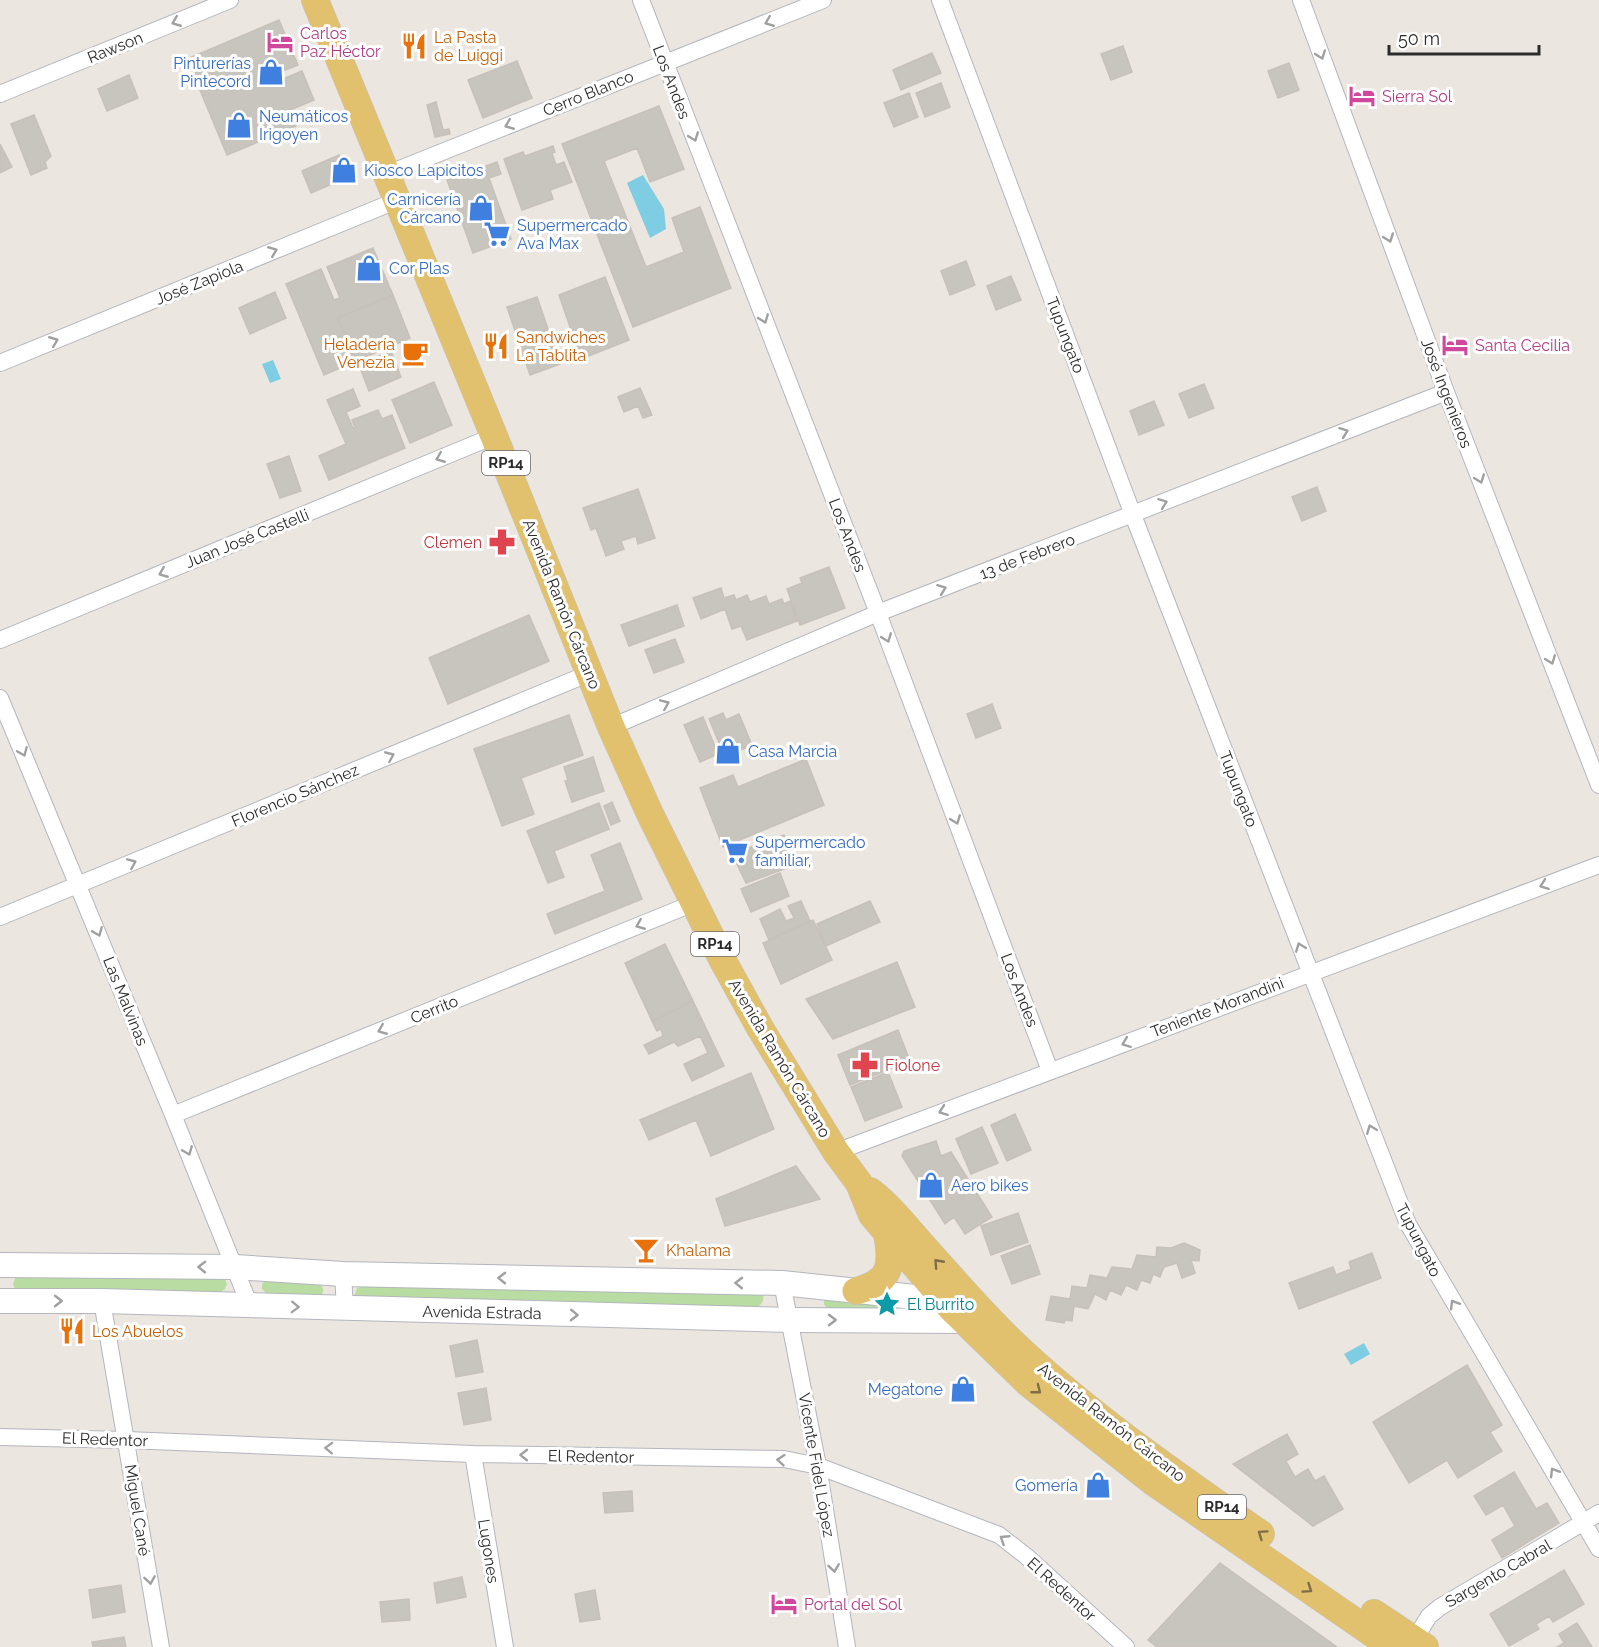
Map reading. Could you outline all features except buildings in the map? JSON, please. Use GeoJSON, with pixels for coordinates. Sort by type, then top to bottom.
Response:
{"type":"FeatureCollection","features":[{"type":"Feature","properties":{"kind":"main road","name":"Avenida Ramón Cárcano"},"geometry":{"type":"LineString","coordinates":[[315,0],[611,727],[650,814],[722,959],[760,1028],[836,1152],[859,1183],[872,1215],[964,1321],[1028,1383],[1127,1463],[1410,1645]]}},
{"type":"Feature","properties":{"kind":"main road","name":"Avenida Ramón Cárcano"},"geometry":{"type":"LineString","coordinates":[[859,1183],[886,1204],[982,1311],[1038,1364],[1109,1423],[1376,1615],[1410,1645]]}},
{"type":"Feature","properties":{"kind":"main road"},"geometry":{"type":"LineString","coordinates":[[856,1291],[874,1285],[885,1274],[891,1260],[887,1234]]}},
{"type":"Feature","properties":{"kind":"main road"},"geometry":{"type":"LineString","coordinates":[[2,1301],[1,1265],[234,1267],[343,1274],[782,1283],[943,1299],[962,1306],[1010,1352],[1038,1364]]}},
{"type":"Feature","properties":{"kind":"main road","name":"Avenida Estrada"},"geometry":{"type":"LineString","coordinates":[[2,1301],[102,1301],[790,1320],[964,1321]]}},
{"type":"Feature","properties":{"kind":"street","name":"Rawson"},"geometry":{"type":"LineString","coordinates":[[0,94],[230,0]]}},
{"type":"Feature","properties":{"kind":"street","name":"Los Andes"},"geometry":{"type":"LineString","coordinates":[[641,0],[878,613],[1050,1071]]}},
{"type":"Feature","properties":{"kind":"street","name":"Cerro Blanco"},"geometry":{"type":"LineString","coordinates":[[387,174],[823,0]]}},
{"type":"Feature","properties":{"kind":"street","name":"Tupungato"},"geometry":{"type":"LineString","coordinates":[[940,0],[1134,515],[1407,1224],[1599,1549]]}},
{"type":"Feature","properties":{"kind":"street","name":"José Ingenieros"},"geometry":{"type":"LineString","coordinates":[[1301,0],[1446,392],[1596,763],[1599,784]]}},
{"type":"Feature","properties":{"kind":"street","name":"José Zapiola"},"geometry":{"type":"LineString","coordinates":[[0,363],[398,200]]}},
{"type":"Feature","properties":{"kind":"street","name":"13 de Febrero"},"geometry":{"type":"LineString","coordinates":[[611,727],[878,613],[1446,392]]}},
{"type":"Feature","properties":{"kind":"street","name":"Juan José Castelli"},"geometry":{"type":"LineString","coordinates":[[0,640],[494,436]]}},
{"type":"Feature","properties":{"kind":"street","name":"Florencio Sánchez"},"geometry":{"type":"LineString","coordinates":[[0,917],[590,673]]}},
{"type":"Feature","properties":{"kind":"street","name":"Las Malvinas"},"geometry":{"type":"LineString","coordinates":[[0,698],[250,1306]]}},
{"type":"Feature","properties":{"kind":"street","name":"Teniente Morandini"},"geometry":{"type":"LineString","coordinates":[[836,1152],[1599,865]]}},
{"type":"Feature","properties":{"kind":"street","name":"Cerrito"},"geometry":{"type":"LineString","coordinates":[[173,1115],[694,903]]}},
{"type":"Feature","properties":{"kind":"street"},"geometry":{"type":"LineString","coordinates":[[343,1274],[345,1309]]}},
{"type":"Feature","properties":{"kind":"street","name":"Vicente Fidel López"},"geometry":{"type":"LineString","coordinates":[[782,1283],[818,1466],[847,1647]]}},
{"type":"Feature","properties":{"kind":"street","name":"Miguel Cané"},"geometry":{"type":"LineString","coordinates":[[102,1301],[161,1647]]}},
{"type":"Feature","properties":{"kind":"street","name":"El Redentor"},"geometry":{"type":"LineString","coordinates":[[0,1437],[473,1454],[784,1459],[818,1466],[999,1535],[1026,1556],[1126,1647]]}},
{"type":"Feature","properties":{"kind":"street","name":"Lugones"},"geometry":{"type":"LineString","coordinates":[[473,1454],[505,1647]]}},
{"type":"Feature","properties":{"kind":"street","name":"Sargento Cabral"},"geometry":{"type":"LineString","coordinates":[[1410,1645],[1429,1616],[1440,1607],[1599,1513]]}},
{"type":"Feature","properties":{"kind":"green space"},"geometry":{"type":"Polygon","coordinates":[[[16,1276],[224,1277],[227,1284],[220,1292],[20,1291],[15,1289],[13,1284],[16,1276]]]}},
{"type":"Feature","properties":{"kind":"green space"},"geometry":{"type":"Polygon","coordinates":[[[267,1280],[319,1283],[323,1292],[316,1296],[266,1293],[262,1289],[262,1284],[267,1280]]]}},
{"type":"Feature","properties":{"kind":"green space"},"geometry":{"type":"Polygon","coordinates":[[[363,1286],[762,1292],[763,1299],[757,1307],[363,1304],[354,1297],[357,1288],[363,1286]]]}},
{"type":"Feature","properties":{"kind":"green space"},"geometry":{"type":"Polygon","coordinates":[[[824,1297],[905,1300],[926,1314],[827,1309],[824,1297]]]}},
{"type":"Feature","properties":{"kind":"water"},"geometry":{"type":"Polygon","coordinates":[[[643,175],[664,209],[666,229],[650,238],[627,183],[643,175]]]}},
{"type":"Feature","properties":{"kind":"water"},"geometry":{"type":"Polygon","coordinates":[[[273,360],[281,379],[270,383],[262,364],[273,360]]]}},
{"type":"Feature","properties":{"kind":"water"},"geometry":{"type":"Polygon","coordinates":[[[1364,1343],[1370,1354],[1351,1365],[1344,1354],[1364,1343]]]}},
{"type":"Feature","properties":{"kind":"place","name":"Carlos Paz Héctor"},"geometry":{"type":"Point","coordinates":[280,42]}},
{"type":"Feature","properties":{"kind":"place","name":"La Pasta de Luiggi"},"geometry":{"type":"Point","coordinates":[414,46]}},
{"type":"Feature","properties":{"kind":"place","name":"Pinturerías Pintecord"},"geometry":{"type":"Point","coordinates":[271,72]}},
{"type":"Feature","properties":{"kind":"place","name":"Sierra Sol"},"geometry":{"type":"Point","coordinates":[1362,96]}},
{"type":"Feature","properties":{"kind":"place","name":"Neumáticos Irigoyen"},"geometry":{"type":"Point","coordinates":[239,125]}},
{"type":"Feature","properties":{"kind":"place","name":"Kiosco Lapicitos"},"geometry":{"type":"Point","coordinates":[344,170]}},
{"type":"Feature","properties":{"kind":"place","name":"Carnicería Cárcano"},"geometry":{"type":"Point","coordinates":[481,208]}},
{"type":"Feature","properties":{"kind":"place","name":"Supermercado Ava Max"},"geometry":{"type":"Point","coordinates":[497,234]}},
{"type":"Feature","properties":{"kind":"place","name":"Cor Plas"},"geometry":{"type":"Point","coordinates":[369,268]}},
{"type":"Feature","properties":{"kind":"place","name":"Santa Cecilia"},"geometry":{"type":"Point","coordinates":[1455,345]}},
{"type":"Feature","properties":{"kind":"place","name":"Sandwiches La Tablita"},"geometry":{"type":"Point","coordinates":[496,346]}},
{"type":"Feature","properties":{"kind":"place","name":"Heladería Venezia"},"geometry":{"type":"Point","coordinates":[415,353]}},
{"type":"Feature","properties":{"kind":"place","name":"Clemen"},"geometry":{"type":"Point","coordinates":[502,542]}},
{"type":"Feature","properties":{"kind":"place","name":"Casa Marcia"},"geometry":{"type":"Point","coordinates":[728,751]}},
{"type":"Feature","properties":{"kind":"place","name":"Supermercado familiar,"},"geometry":{"type":"Point","coordinates":[735,851]}},
{"type":"Feature","properties":{"kind":"place","name":"Fiolone"},"geometry":{"type":"Point","coordinates":[865,1065]}},
{"type":"Feature","properties":{"kind":"place","name":"Aero bikes"},"geometry":{"type":"Point","coordinates":[931,1185]}},
{"type":"Feature","properties":{"kind":"place","name":"Khalama"},"geometry":{"type":"Point","coordinates":[646,1250]}},
{"type":"Feature","properties":{"kind":"place","name":"El Burrito"},"geometry":{"type":"Point","coordinates":[887,1304]}},
{"type":"Feature","properties":{"kind":"place","name":"Los Abuelos"},"geometry":{"type":"Point","coordinates":[72,1331]}},
{"type":"Feature","properties":{"kind":"place","name":"Megatone"},"geometry":{"type":"Point","coordinates":[963,1389]}},
{"type":"Feature","properties":{"kind":"place","name":"Gomería"},"geometry":{"type":"Point","coordinates":[1098,1485]}},
{"type":"Feature","properties":{"kind":"place","name":"Portal del Sol"},"geometry":{"type":"Point","coordinates":[784,1604]}}]}
